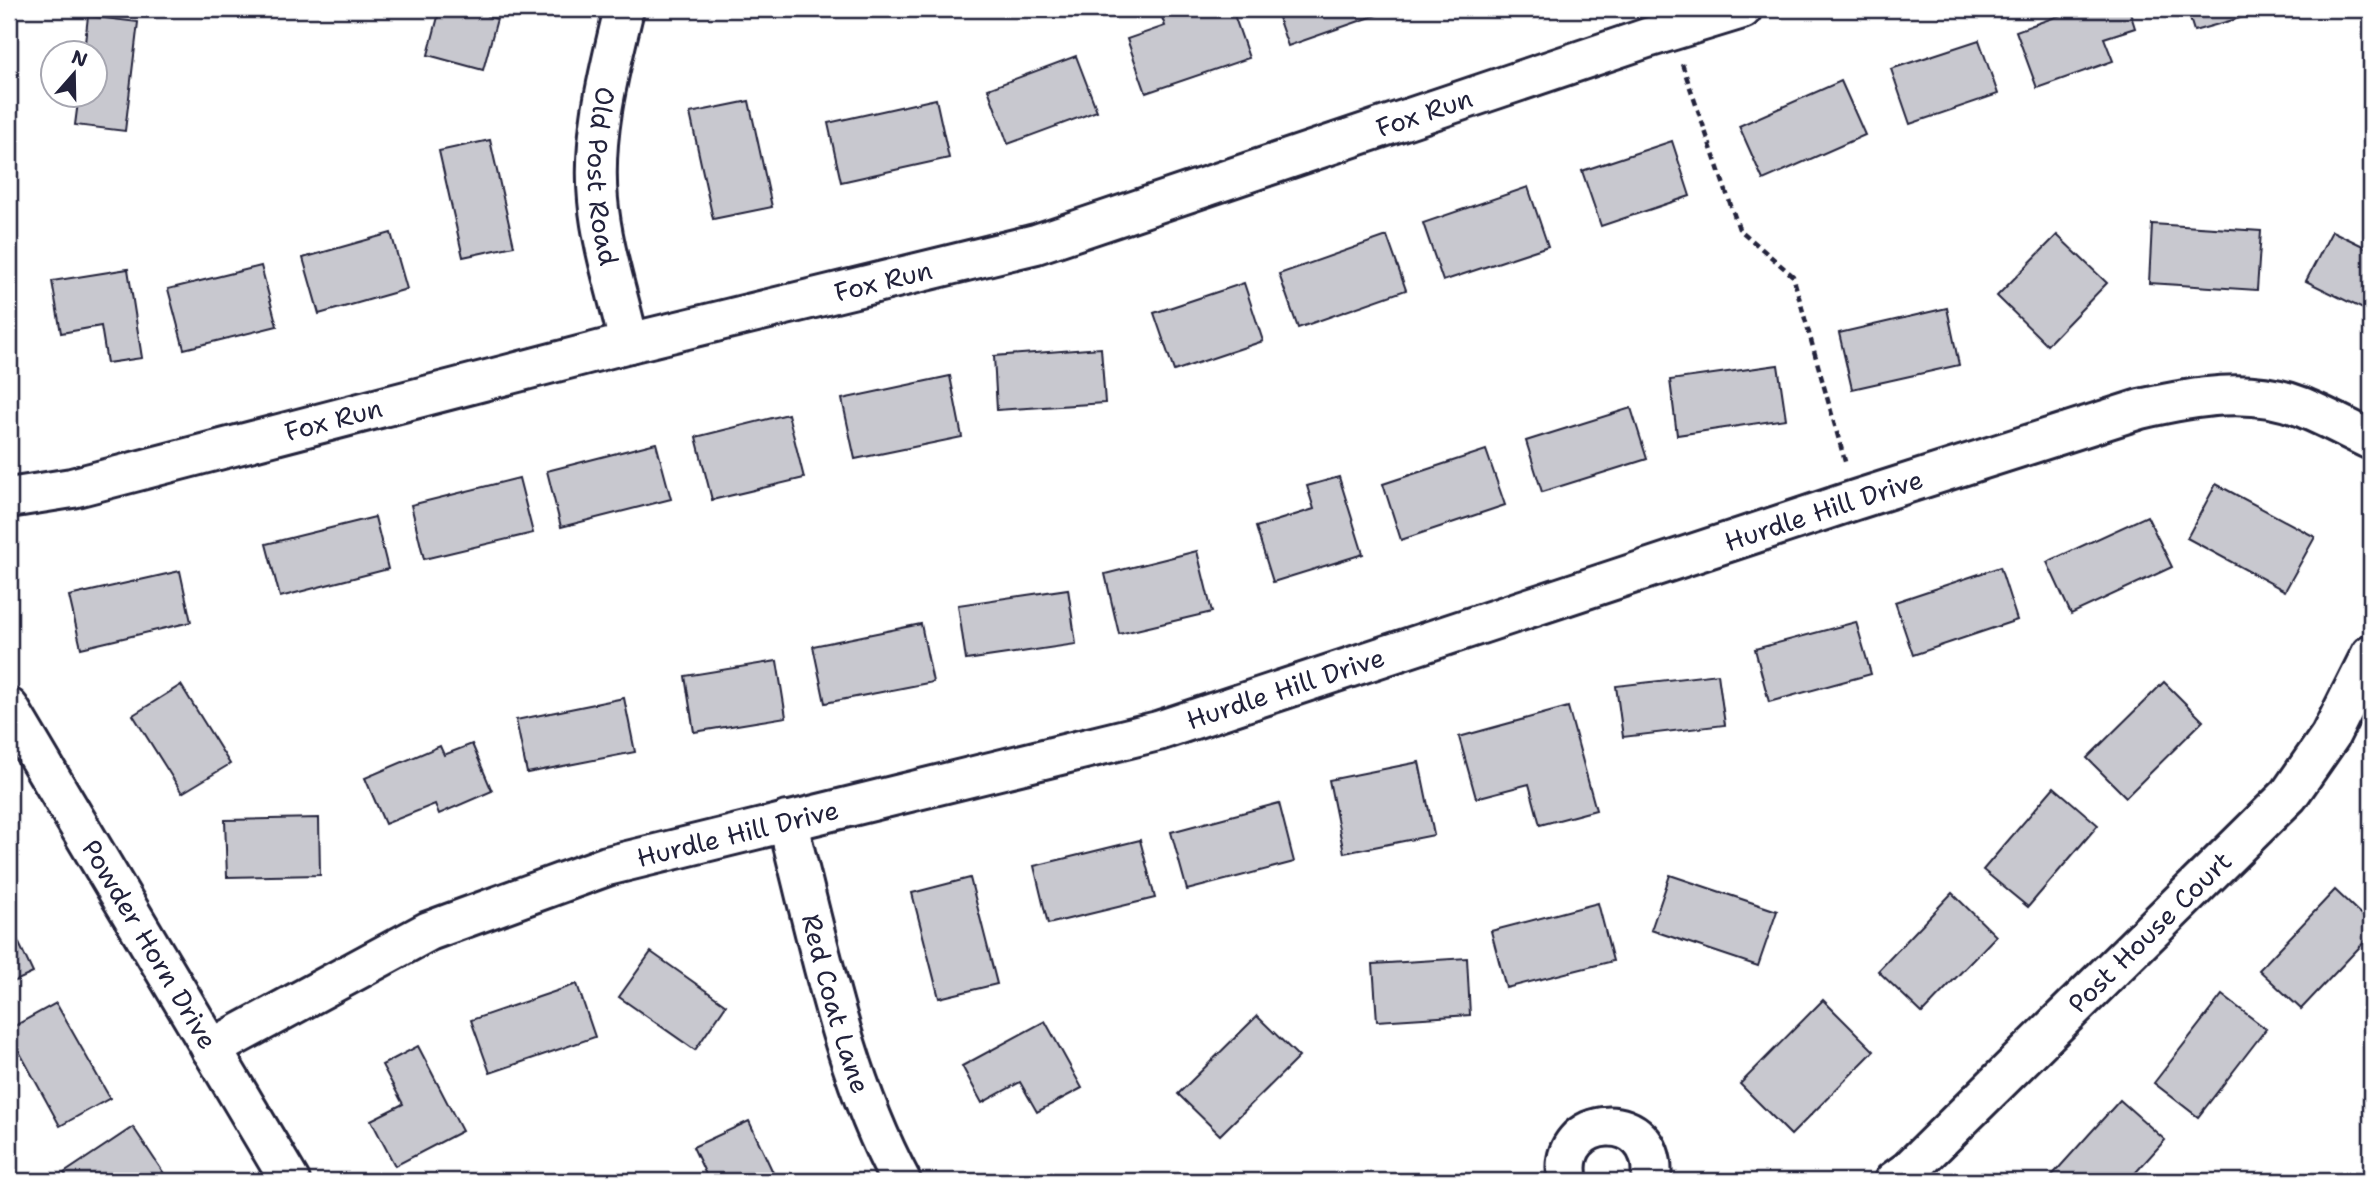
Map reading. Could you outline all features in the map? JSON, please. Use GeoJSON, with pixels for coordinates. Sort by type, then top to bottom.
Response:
{"type":"FeatureCollection","features":[{"type":"Feature","properties":{"kind":"street","name":"Old Post Road"},"geometry":{"type":"LineString","coordinates":[[624,9],[600,116],[596,155],[598,203],[629,343]]}},
{"type":"Feature","properties":{"kind":"street","name":"Fox Run"},"geometry":{"type":"LineString","coordinates":[[9,498],[72,488],[629,343],[1036,244],[1653,25],[1742,9]]}},
{"type":"Feature","properties":{"kind":"street","name":"Hurdle Hill Drive"},"geometry":{"type":"LineString","coordinates":[[211,1049],[429,930],[607,866],[1158,731],[2140,409],[2188,399],[2235,395],[2269,397],[2301,406],[2371,440]]}},
{"type":"Feature","properties":{"kind":"street","name":"Post House Court"},"geometry":{"type":"LineString","coordinates":[[1894,1181],[1909,1170],[2289,795],[2330,736],[2371,654]]}},
{"type":"Feature","properties":{"kind":"street","name":"Powder Horn Drive"},"geometry":{"type":"LineString","coordinates":[[9,709],[290,1181]]}},
{"type":"Feature","properties":{"kind":"street","name":"Red Coat Lane"},"geometry":{"type":"LineString","coordinates":[[787,821],[860,1083],[901,1181]]}},
{"type":"Feature","properties":{"kind":"street"},"geometry":{"type":"LineString","coordinates":[[1568,1181],[1568,1156],[1575,1142],[1600,1126],[1615,1126],[1629,1130],[1641,1140],[1649,1152],[1651,1181]]}},
{"type":"Feature","properties":{"kind":"path"},"geometry":{"type":"LineString","coordinates":[[1653,25],[1739,229],[1793,276],[1856,500]]}},
{"type":"Feature","properties":{"kind":"building"},"geometry":{"type":"Polygon","coordinates":[[[440,9],[489,9],[487,16],[497,19],[483,70],[428,55],[440,9]]]}},
{"type":"Feature","properties":{"kind":"building"},"geometry":{"type":"Polygon","coordinates":[[[1159,9],[1232,9],[1249,58],[1146,93],[1127,39],[1165,26],[1159,9]]]}},
{"type":"Feature","properties":{"kind":"building"},"geometry":{"type":"Polygon","coordinates":[[[1275,9],[1394,9],[1288,46],[1275,9]]]}},
{"type":"Feature","properties":{"kind":"building"},"geometry":{"type":"Polygon","coordinates":[[[2078,9],[2129,9],[2135,28],[2104,38],[2113,61],[2037,88],[2016,31],[2078,9]]]}},
{"type":"Feature","properties":{"kind":"building"},"geometry":{"type":"Polygon","coordinates":[[[2187,9],[2272,9],[2194,31],[2187,9]]]}},
{"type":"Feature","properties":{"kind":"building"},"geometry":{"type":"Polygon","coordinates":[[[88,16],[138,22],[125,131],[75,125],[77,108],[108,108],[108,38],[86,38],[88,16]]]}},
{"type":"Feature","properties":{"kind":"building"},"geometry":{"type":"Polygon","coordinates":[[[1979,40],[1998,94],[1910,124],[1891,69],[1979,40]]]}},
{"type":"Feature","properties":{"kind":"building"},"geometry":{"type":"Polygon","coordinates":[[[1076,56],[1097,111],[1008,144],[988,89],[1076,56]]]}},
{"type":"Feature","properties":{"kind":"building"},"geometry":{"type":"Polygon","coordinates":[[[1841,81],[1865,135],[1763,180],[1739,126],[1841,81]]]}},
{"type":"Feature","properties":{"kind":"building"},"geometry":{"type":"Polygon","coordinates":[[[936,99],[949,158],[841,182],[828,123],[936,99]]]}},
{"type":"Feature","properties":{"kind":"building"},"geometry":{"type":"Polygon","coordinates":[[[749,101],[772,207],[713,219],[690,113],[749,101]]]}},
{"type":"Feature","properties":{"kind":"building"},"geometry":{"type":"Polygon","coordinates":[[[490,140],[514,246],[463,257],[439,151],[490,140]]]}},
{"type":"Feature","properties":{"kind":"building"},"geometry":{"type":"Polygon","coordinates":[[[1672,141],[1690,196],[1601,226],[1582,171],[1672,141]]]}},
{"type":"Feature","properties":{"kind":"building"},"geometry":{"type":"Polygon","coordinates":[[[1528,187],[1548,246],[1443,281],[1423,223],[1528,187]]]}},
{"type":"Feature","properties":{"kind":"building"},"geometry":{"type":"Polygon","coordinates":[[[2152,224],[2261,231],[2257,290],[2149,283],[2152,224]]]}},
{"type":"Feature","properties":{"kind":"building"},"geometry":{"type":"Polygon","coordinates":[[[2332,231],[2371,250],[2371,313],[2306,281],[2332,231]]]}},
{"type":"Feature","properties":{"kind":"building"},"geometry":{"type":"Polygon","coordinates":[[[391,233],[407,289],[319,314],[303,258],[391,233]]]}},
{"type":"Feature","properties":{"kind":"building"},"geometry":{"type":"Polygon","coordinates":[[[2057,235],[2107,283],[2047,345],[1997,296],[2057,235]]]}},
{"type":"Feature","properties":{"kind":"building"},"geometry":{"type":"Polygon","coordinates":[[[1387,236],[1406,290],[1298,328],[1279,274],[1387,236]]]}},
{"type":"Feature","properties":{"kind":"building"},"geometry":{"type":"Polygon","coordinates":[[[261,266],[277,326],[184,349],[168,289],[261,266]]]}},
{"type":"Feature","properties":{"kind":"building"},"geometry":{"type":"Polygon","coordinates":[[[128,269],[142,358],[107,363],[101,326],[61,333],[52,281],[128,269]]]}},
{"type":"Feature","properties":{"kind":"building"},"geometry":{"type":"Polygon","coordinates":[[[1244,283],[1263,341],[1174,371],[1154,313],[1244,283]]]}},
{"type":"Feature","properties":{"kind":"building"},"geometry":{"type":"Polygon","coordinates":[[[1947,308],[1959,365],[1852,389],[1839,333],[1947,308]]]}},
{"type":"Feature","properties":{"kind":"building"},"geometry":{"type":"Polygon","coordinates":[[[1101,348],[1105,403],[997,410],[994,356],[1101,348]]]}},
{"type":"Feature","properties":{"kind":"building"},"geometry":{"type":"Polygon","coordinates":[[[1778,365],[1786,419],[1677,435],[1670,380],[1778,365]]]}},
{"type":"Feature","properties":{"kind":"building"},"geometry":{"type":"Polygon","coordinates":[[[950,376],[962,437],[855,459],[842,399],[950,376]]]}},
{"type":"Feature","properties":{"kind":"building"},"geometry":{"type":"Polygon","coordinates":[[[1631,408],[1647,459],[1542,492],[1526,441],[1631,408]]]}},
{"type":"Feature","properties":{"kind":"building"},"geometry":{"type":"Polygon","coordinates":[[[788,414],[804,478],[712,500],[696,437],[788,414]]]}},
{"type":"Feature","properties":{"kind":"building"},"geometry":{"type":"Polygon","coordinates":[[[656,443],[671,499],[561,527],[547,471],[656,443]]]}},
{"type":"Feature","properties":{"kind":"building"},"geometry":{"type":"Polygon","coordinates":[[[1486,450],[1505,505],[1401,540],[1383,484],[1486,450]]]}},
{"type":"Feature","properties":{"kind":"building"},"geometry":{"type":"Polygon","coordinates":[[[1339,477],[1363,554],[1273,582],[1256,527],[1314,509],[1307,486],[1339,477]]]}},
{"type":"Feature","properties":{"kind":"building"},"geometry":{"type":"Polygon","coordinates":[[[519,478],[533,533],[424,559],[411,505],[519,478]]]}},
{"type":"Feature","properties":{"kind":"building"},"geometry":{"type":"Polygon","coordinates":[[[2216,484],[2315,537],[2285,591],[2187,538],[2216,484]]]}},
{"type":"Feature","properties":{"kind":"building"},"geometry":{"type":"Polygon","coordinates":[[[2147,516],[2172,567],[2071,614],[2047,562],[2147,516]]]}},
{"type":"Feature","properties":{"kind":"building"},"geometry":{"type":"Polygon","coordinates":[[[375,517],[388,569],[280,597],[266,544],[375,517]]]}},
{"type":"Feature","properties":{"kind":"building"},"geometry":{"type":"Polygon","coordinates":[[[1197,551],[1212,612],[1119,634],[1105,574],[1197,551]]]}},
{"type":"Feature","properties":{"kind":"building"},"geometry":{"type":"Polygon","coordinates":[[[2000,567],[2017,620],[1913,655],[1895,602],[2000,567]]]}},
{"type":"Feature","properties":{"kind":"building"},"geometry":{"type":"Polygon","coordinates":[[[180,571],[191,622],[81,648],[69,596],[180,571]]]}},
{"type":"Feature","properties":{"kind":"building"},"geometry":{"type":"Polygon","coordinates":[[[1068,589],[1076,644],[966,660],[958,605],[1068,589]]]}},
{"type":"Feature","properties":{"kind":"building"},"geometry":{"type":"Polygon","coordinates":[[[1856,622],[1871,674],[1769,702],[1755,649],[1856,622]]]}},
{"type":"Feature","properties":{"kind":"building"},"geometry":{"type":"Polygon","coordinates":[[[921,624],[933,682],[825,703],[813,646],[921,624]]]}},
{"type":"Feature","properties":{"kind":"building"},"geometry":{"type":"Polygon","coordinates":[[[777,661],[786,717],[694,732],[685,676],[777,661]]]}},
{"type":"Feature","properties":{"kind":"building"},"geometry":{"type":"Polygon","coordinates":[[[1718,674],[1725,725],[1623,737],[1616,686],[1718,674]]]}},
{"type":"Feature","properties":{"kind":"building"},"geometry":{"type":"Polygon","coordinates":[[[2164,682],[2203,721],[2126,797],[2087,758],[2164,682]]]}},
{"type":"Feature","properties":{"kind":"building"},"geometry":{"type":"Polygon","coordinates":[[[181,685],[230,764],[182,793],[133,715],[181,685]]]}},
{"type":"Feature","properties":{"kind":"building"},"geometry":{"type":"Polygon","coordinates":[[[624,698],[635,752],[527,773],[516,720],[624,698]]]}},
{"type":"Feature","properties":{"kind":"building"},"geometry":{"type":"Polygon","coordinates":[[[1568,707],[1596,810],[1540,825],[1529,784],[1476,798],[1459,737],[1568,707]]]}},
{"type":"Feature","properties":{"kind":"building"},"geometry":{"type":"Polygon","coordinates":[[[472,744],[492,791],[439,814],[435,804],[385,824],[365,778],[440,746],[444,755],[472,744]]]}},
{"type":"Feature","properties":{"kind":"building"},"geometry":{"type":"Polygon","coordinates":[[[1419,762],[1434,835],[1344,853],[1329,780],[1419,762]]]}},
{"type":"Feature","properties":{"kind":"building"},"geometry":{"type":"Polygon","coordinates":[[[2054,787],[2098,825],[2028,907],[1983,870],[2054,787]]]}},
{"type":"Feature","properties":{"kind":"building"},"geometry":{"type":"Polygon","coordinates":[[[1279,803],[1294,862],[1187,890],[1171,832],[1279,803]]]}},
{"type":"Feature","properties":{"kind":"building"},"geometry":{"type":"Polygon","coordinates":[[[319,818],[320,875],[227,877],[225,820],[319,818]]]}},
{"type":"Feature","properties":{"kind":"building"},"geometry":{"type":"Polygon","coordinates":[[[1140,840],[1155,898],[1048,924],[1034,866],[1140,840]]]}},
{"type":"Feature","properties":{"kind":"building"},"geometry":{"type":"Polygon","coordinates":[[[1670,875],[1777,911],[1758,966],[1651,930],[1670,875]]]}},
{"type":"Feature","properties":{"kind":"building"},"geometry":{"type":"Polygon","coordinates":[[[970,878],[997,984],[939,998],[912,893],[970,878]]]}},
{"type":"Feature","properties":{"kind":"building"},"geometry":{"type":"Polygon","coordinates":[[[2335,890],[2371,924],[2371,935],[2301,1009],[2259,970],[2335,890]]]}},
{"type":"Feature","properties":{"kind":"building"},"geometry":{"type":"Polygon","coordinates":[[[1952,893],[1996,936],[1922,1013],[1878,971],[1952,893]]]}},
{"type":"Feature","properties":{"kind":"building"},"geometry":{"type":"Polygon","coordinates":[[[1598,903],[1613,961],[1506,988],[1491,931],[1598,903]]]}},
{"type":"Feature","properties":{"kind":"building"},"geometry":{"type":"Polygon","coordinates":[[[9,922],[33,973],[9,984],[9,922]]]}},
{"type":"Feature","properties":{"kind":"building"},"geometry":{"type":"Polygon","coordinates":[[[651,952],[726,1005],[695,1050],[619,997],[651,952]]]}},
{"type":"Feature","properties":{"kind":"building"},"geometry":{"type":"Polygon","coordinates":[[[1467,958],[1470,1015],[1377,1021],[1373,964],[1467,958]]]}},
{"type":"Feature","properties":{"kind":"building"},"geometry":{"type":"Polygon","coordinates":[[[577,984],[595,1037],[490,1073],[471,1020],[577,984]]]}},
{"type":"Feature","properties":{"kind":"building"},"geometry":{"type":"Polygon","coordinates":[[[2222,995],[2266,1029],[2198,1117],[2154,1083],[2222,995]]]}},
{"type":"Feature","properties":{"kind":"building"},"geometry":{"type":"Polygon","coordinates":[[[1823,1000],[1874,1051],[1791,1135],[1740,1084],[1823,1000]]]}},
{"type":"Feature","properties":{"kind":"building"},"geometry":{"type":"Polygon","coordinates":[[[56,1003],[110,1098],[60,1126],[9,1033],[9,1029],[56,1003]]]}},
{"type":"Feature","properties":{"kind":"building"},"geometry":{"type":"Polygon","coordinates":[[[1257,1016],[1299,1057],[1220,1135],[1178,1094],[1257,1016]]]}},
{"type":"Feature","properties":{"kind":"building"},"geometry":{"type":"Polygon","coordinates":[[[1045,1021],[1082,1088],[1037,1112],[1020,1082],[982,1103],[962,1066],[1045,1021]]]}},
{"type":"Feature","properties":{"kind":"building"},"geometry":{"type":"Polygon","coordinates":[[[418,1046],[462,1131],[395,1166],[371,1120],[403,1104],[382,1065],[418,1046]]]}},
{"type":"Feature","properties":{"kind":"building"},"geometry":{"type":"Polygon","coordinates":[[[2120,1100],[2165,1140],[2128,1181],[2047,1181],[2120,1100]]]}},
{"type":"Feature","properties":{"kind":"building"},"geometry":{"type":"Polygon","coordinates":[[[749,1121],[777,1181],[709,1181],[693,1147],[749,1121]]]}},
{"type":"Feature","properties":{"kind":"building"},"geometry":{"type":"Polygon","coordinates":[[[133,1127],[169,1181],[69,1181],[64,1173],[133,1127]]]}}]}
